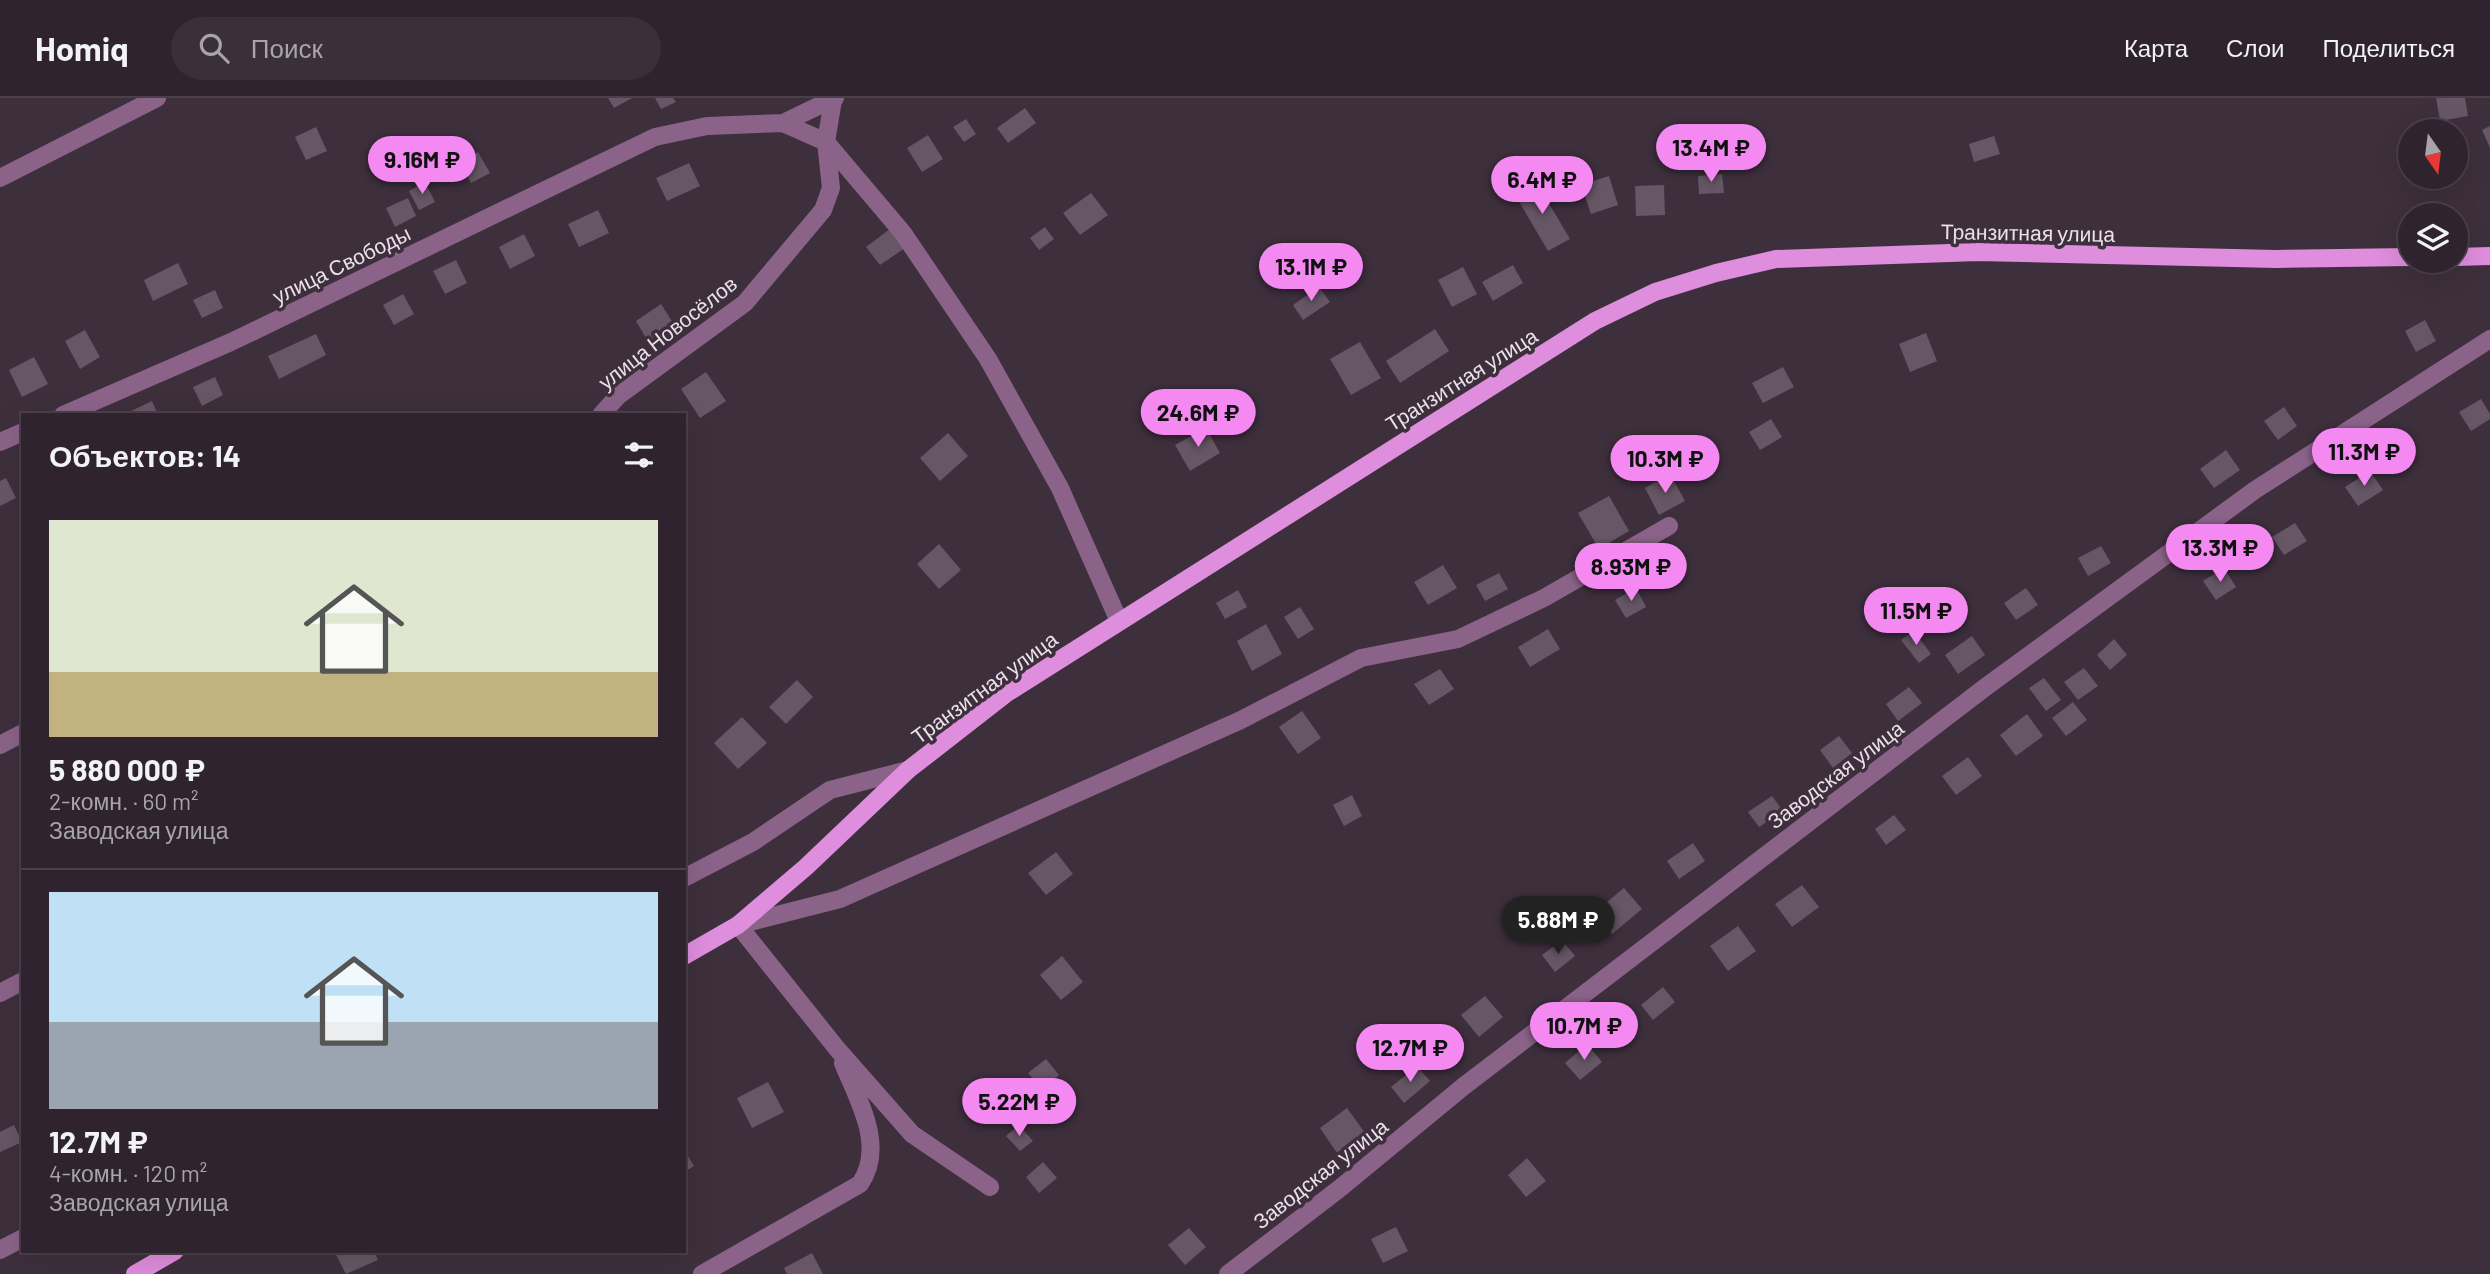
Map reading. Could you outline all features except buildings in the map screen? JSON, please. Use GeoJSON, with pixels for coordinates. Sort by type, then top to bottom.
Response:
{"type":"FeatureCollection","features":[{"type":"Feature","properties":{"kind":"main road","name":"Транзитная улица"},"geometry":{"type":"LineString","coordinates":[[686,956],[738,925],[806,867],[908,770],[1007,693],[1595,321],[1655,292],[1716,273],[1776,259],[1978,252],[2276,259],[2398,257]]}},
{"type":"Feature","properties":{"kind":"main road"},"geometry":{"type":"LineString","coordinates":[[2468,257],[2490,256]]}},
{"type":"Feature","properties":{"kind":"main road"},"geometry":{"type":"LineString","coordinates":[[135,1274],[172,1253]]}},
{"type":"Feature","properties":{"kind":"street"},"geometry":{"type":"LineString","coordinates":[[0,178],[157,98]]}},
{"type":"Feature","properties":{"kind":"street","name":"улица Свободы"},"geometry":{"type":"LineString","coordinates":[[68,413],[231,342],[655,137],[707,126],[783,123],[834,99]]}},
{"type":"Feature","properties":{"kind":"street","name":"улица Новосёлов"},"geometry":{"type":"LineString","coordinates":[[603,413],[618,396],[745,303],[823,210],[831,188],[826,142],[834,99]]}},
{"type":"Feature","properties":{"kind":"street"},"geometry":{"type":"LineString","coordinates":[[783,123],[826,142],[903,233],[988,359],[1060,488],[1119,621]]}},
{"type":"Feature","properties":{"kind":"street","name":"Заводская улица"},"geometry":{"type":"LineString","coordinates":[[1228,1274],[1339,1189],[1464,1086],[1987,686],[2255,490],[2490,339]]}},
{"type":"Feature","properties":{"kind":"street"},"geometry":{"type":"LineString","coordinates":[[0,442],[21,433]]}},
{"type":"Feature","properties":{"kind":"street"},"geometry":{"type":"LineString","coordinates":[[990,1187],[912,1133],[838,1050],[738,925],[840,899],[1241,720],[1361,658],[1458,639],[1544,598],[1669,526]]}},
{"type":"Feature","properties":{"kind":"street"},"geometry":{"type":"LineString","coordinates":[[0,745],[21,734]]}},
{"type":"Feature","properties":{"kind":"street"},"geometry":{"type":"LineString","coordinates":[[686,877],[753,842],[830,790],[908,770]]}},
{"type":"Feature","properties":{"kind":"street"},"geometry":{"type":"LineString","coordinates":[[0,993],[21,982]]}},
{"type":"Feature","properties":{"kind":"street"},"geometry":{"type":"LineString","coordinates":[[702,1274],[860,1184],[869,1171],[871,1154],[868,1125],[838,1050]]}},
{"type":"Feature","properties":{"kind":"street"},"geometry":{"type":"LineString","coordinates":[[0,1250],[21,1239]]}}]}
